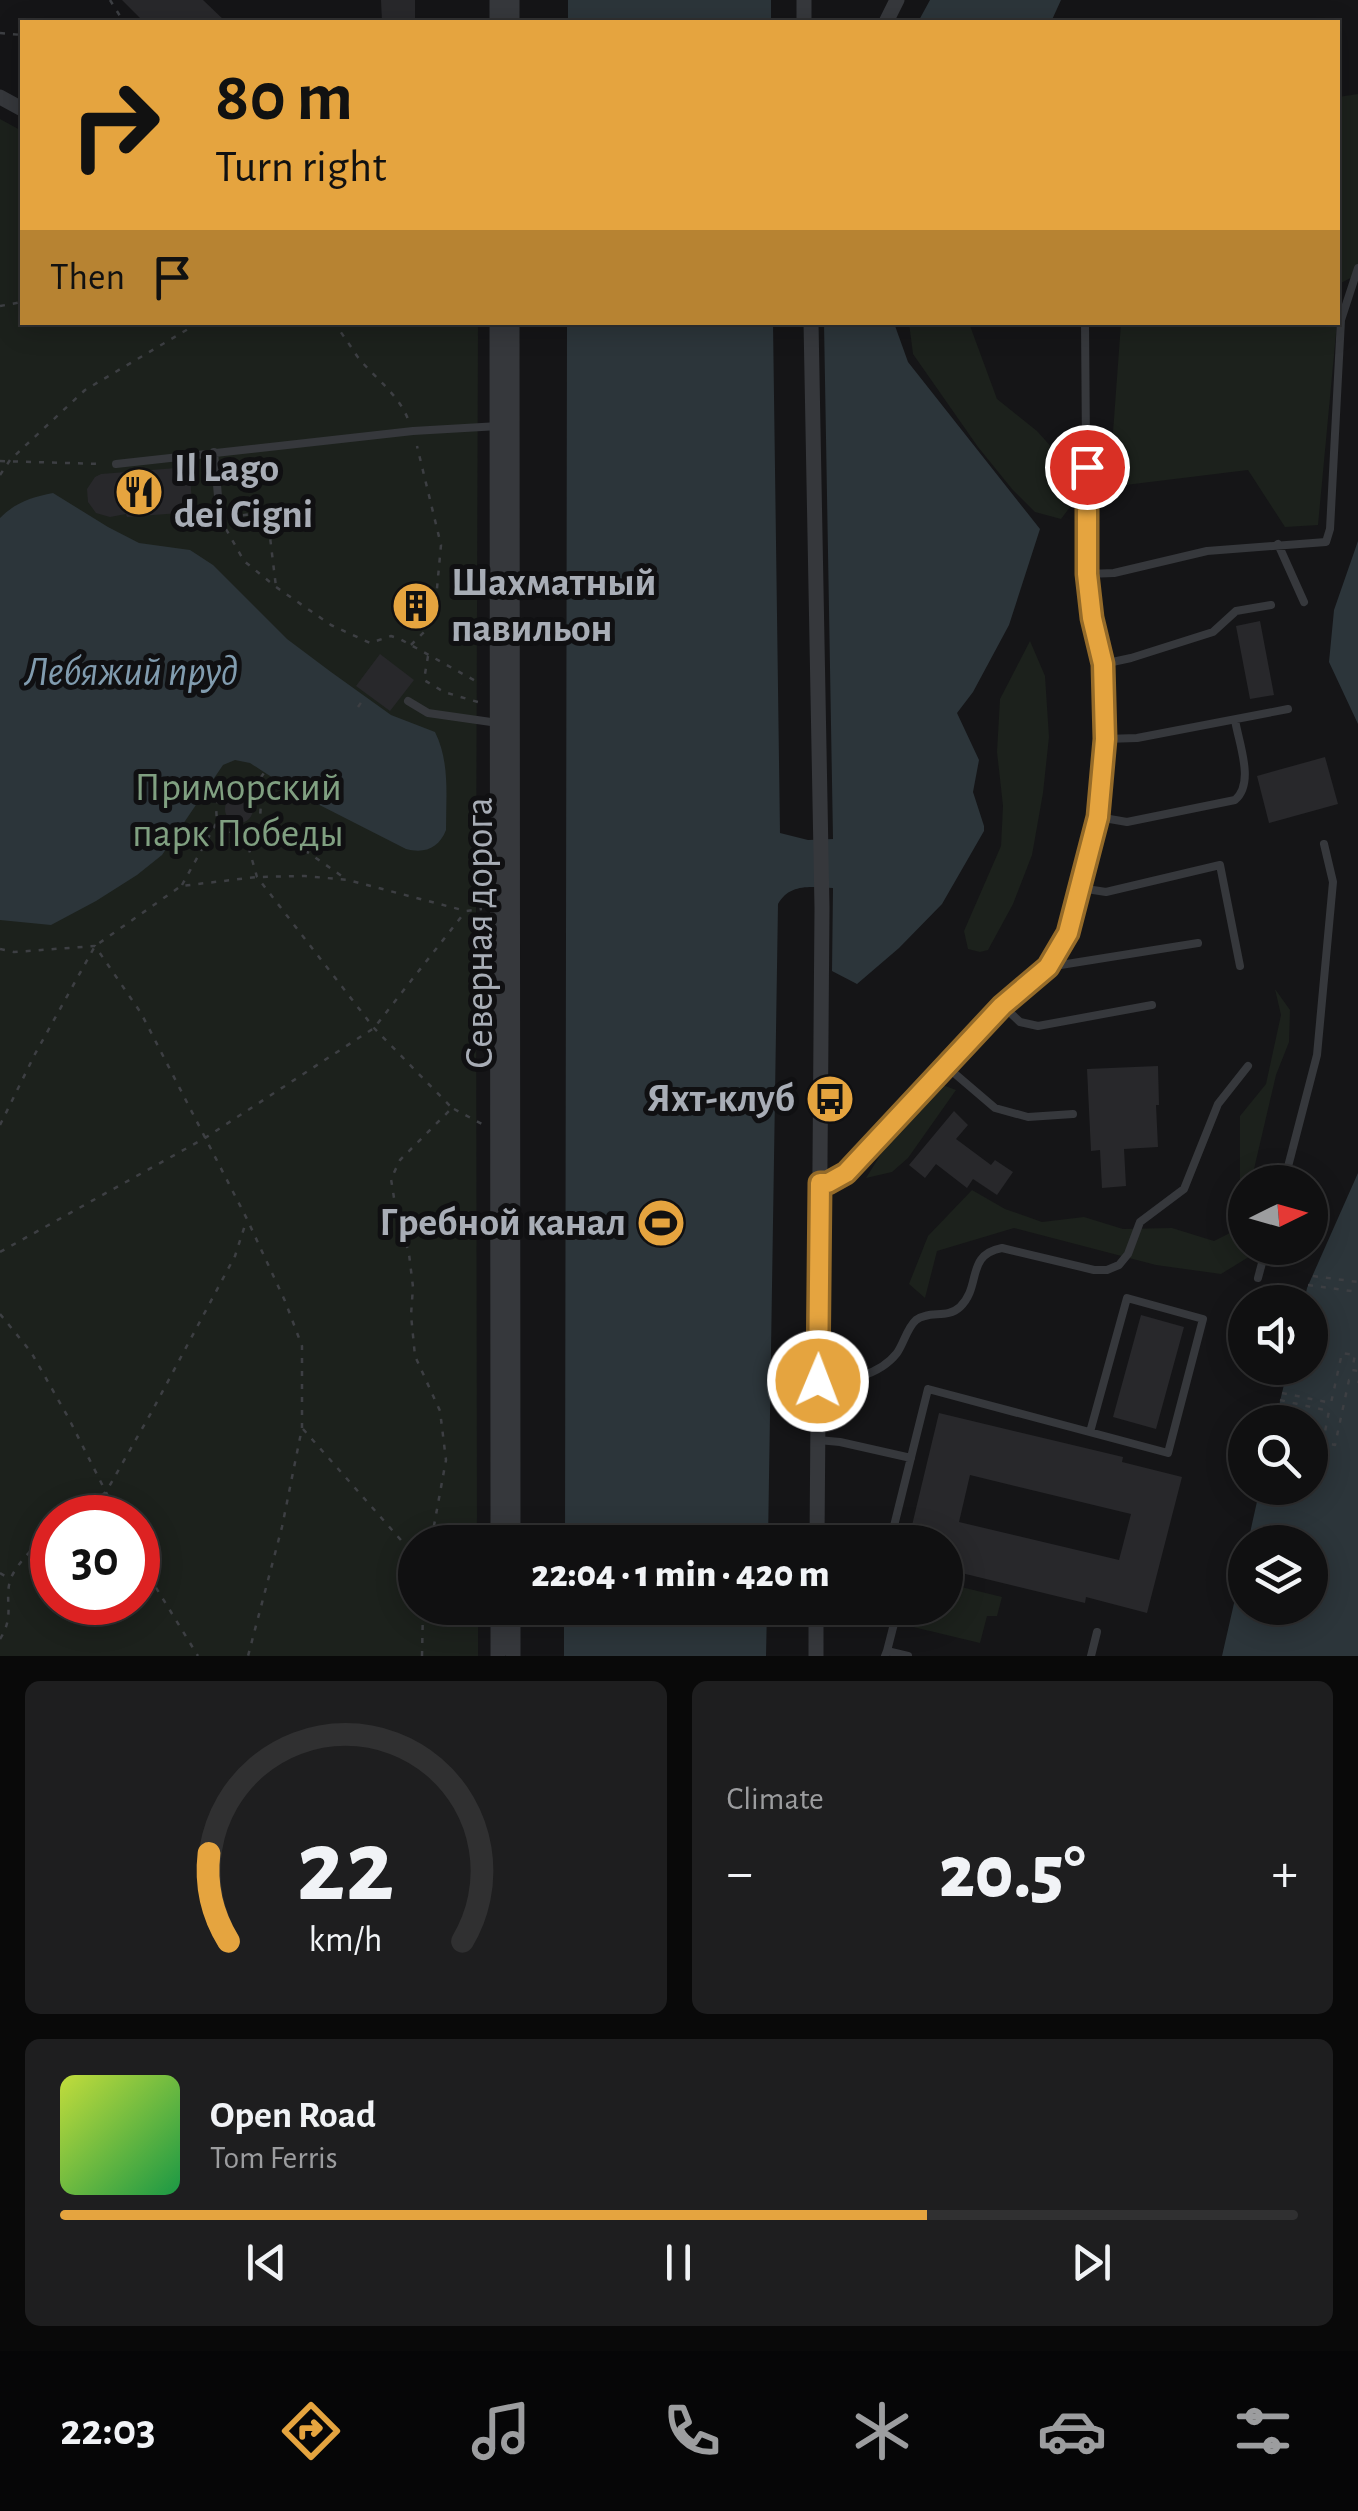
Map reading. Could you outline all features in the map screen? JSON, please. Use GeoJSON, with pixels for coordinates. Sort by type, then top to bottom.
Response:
{"type":"FeatureCollection","features":[{"type":"Feature","properties":{"kind":"street","name":"Северная дорога"},"geometry":{"type":"LineString","coordinates":[[497,325],[505,426]]}},
{"type":"Feature","properties":{"kind":"street","name":"Северная дорога"},"geometry":{"type":"LineString","coordinates":[[498,1525],[505,426],[512,325]]}},
{"type":"Feature","properties":{"kind":"street"},"geometry":{"type":"LineString","coordinates":[[811,325],[822,908],[817,1525]]}},
{"type":"Feature","properties":{"kind":"street","name":"Северная дорога"},"geometry":{"type":"LineString","coordinates":[[505,723],[513,1525]]}},
{"type":"Feature","properties":{"kind":"street"},"geometry":{"type":"LineString","coordinates":[[498,1625],[498,1656]]}},
{"type":"Feature","properties":{"kind":"street"},"geometry":{"type":"LineString","coordinates":[[513,1625],[513,1656]]}},
{"type":"Feature","properties":{"kind":"street"},"geometry":{"type":"LineString","coordinates":[[816,1625],[816,1656]]}},
{"type":"Feature","properties":{"kind":"lane"},"geometry":{"type":"LineString","coordinates":[[1087,574],[1114,572],[1206,551],[1326,542],[1330,530],[1341,320],[1358,268]]}},
{"type":"Feature","properties":{"kind":"lane"},"geometry":{"type":"LineString","coordinates":[[820,1183],[846,1173],[1002,1006],[1048,967],[1068,933],[1098,817],[1105,739],[1103,664],[1087,574],[1085,325]]}},
{"type":"Feature","properties":{"kind":"lane"},"geometry":{"type":"LineString","coordinates":[[116,464],[414,431],[505,426]]}},
{"type":"Feature","properties":{"kind":"lane"},"geometry":{"type":"LineString","coordinates":[[214,452],[220,518]]}},
{"type":"Feature","properties":{"kind":"lane"},"geometry":{"type":"LineString","coordinates":[[1278,544],[1304,602]]}},
{"type":"Feature","properties":{"kind":"lane"},"geometry":{"type":"LineString","coordinates":[[1103,664],[1214,632],[1236,611],[1271,605]]}},
{"type":"Feature","properties":{"kind":"lane"},"geometry":{"type":"LineString","coordinates":[[408,701],[428,713],[505,723]]}},
{"type":"Feature","properties":{"kind":"lane"},"geometry":{"type":"LineString","coordinates":[[1105,739],[1136,738],[1288,709]]}},
{"type":"Feature","properties":{"kind":"lane"},"geometry":{"type":"LineString","coordinates":[[1098,817],[1127,822],[1235,800],[1244,792],[1246,781],[1235,720]]}},
{"type":"Feature","properties":{"kind":"lane"},"geometry":{"type":"LineString","coordinates":[[1288,1165],[1317,1055],[1334,882],[1324,844]]}},
{"type":"Feature","properties":{"kind":"lane"},"geometry":{"type":"LineString","coordinates":[[1080,888],[1106,892],[1220,864],[1240,966]]}},
{"type":"Feature","properties":{"kind":"lane"},"geometry":{"type":"LineString","coordinates":[[1048,967],[1198,944]]}},
{"type":"Feature","properties":{"kind":"lane"},"geometry":{"type":"LineString","coordinates":[[1002,1006],[1020,1022],[1038,1026],[1152,1004]]}},
{"type":"Feature","properties":{"kind":"lane"},"geometry":{"type":"LineString","coordinates":[[947,1066],[995,1108],[1028,1117],[1074,1114]]}},
{"type":"Feature","properties":{"kind":"lane"},"geometry":{"type":"LineString","coordinates":[[818,1381],[847,1380],[882,1367],[896,1354],[913,1322],[923,1316],[950,1314],[962,1306],[970,1293],[979,1259],[989,1251],[1002,1248],[1094,1270],[1119,1265],[1128,1254],[1140,1222],[1184,1189],[1218,1104],[1248,1066]]}},
{"type":"Feature","properties":{"kind":"lane"},"geometry":{"type":"LineString","coordinates":[[1258,1278],[1261,1265]]}},
{"type":"Feature","properties":{"kind":"lane"},"geometry":{"type":"LineString","coordinates":[[894,1525],[928,1390],[1168,1453],[1202,1319],[1127,1298],[1090,1432]]}},
{"type":"Feature","properties":{"kind":"lane"},"geometry":{"type":"LineString","coordinates":[[818,1440],[912,1458]]}},
{"type":"Feature","properties":{"kind":"lane"},"geometry":{"type":"LineString","coordinates":[[893,1625],[886,1653],[908,1656]]}},
{"type":"Feature","properties":{"kind":"lane"},"geometry":{"type":"LineString","coordinates":[[1091,1656],[1097,1632]]}},
{"type":"Feature","properties":{"kind":"path"},"geometry":{"type":"LineString","coordinates":[[110,0],[125,20]]}},
{"type":"Feature","properties":{"kind":"path"},"geometry":{"type":"LineString","coordinates":[[115,20],[120,16]]}},
{"type":"Feature","properties":{"kind":"path"},"geometry":{"type":"LineString","coordinates":[[0,474],[85,390],[195,325]]}},
{"type":"Feature","properties":{"kind":"path"},"geometry":{"type":"LineString","coordinates":[[335,325],[403,407],[414,431],[441,545],[435,610],[428,628],[411,645]]}},
{"type":"Feature","properties":{"kind":"path"},"geometry":{"type":"LineString","coordinates":[[0,461],[116,464]]}},
{"type":"Feature","properties":{"kind":"path"},"geometry":{"type":"LineString","coordinates":[[276,586],[266,512],[220,518],[244,561],[276,586],[331,625],[370,643],[391,636],[482,684]]}},
{"type":"Feature","properties":{"kind":"path"},"geometry":{"type":"LineString","coordinates":[[428,654],[424,680],[444,692],[482,703]]}},
{"type":"Feature","properties":{"kind":"path"},"geometry":{"type":"LineString","coordinates":[[358,708],[365,697]]}},
{"type":"Feature","properties":{"kind":"path"},"geometry":{"type":"LineString","coordinates":[[252,790],[264,773]]}},
{"type":"Feature","properties":{"kind":"path"},"geometry":{"type":"LineString","coordinates":[[208,786],[219,794]]}},
{"type":"Feature","properties":{"kind":"path"},"geometry":{"type":"LineString","coordinates":[[219,794],[230,789],[252,790]]}},
{"type":"Feature","properties":{"kind":"path"},"geometry":{"type":"LineString","coordinates":[[218,822],[233,833],[245,835],[258,830],[260,803],[252,790]]}},
{"type":"Feature","properties":{"kind":"path"},"geometry":{"type":"LineString","coordinates":[[0,1125],[95,946],[181,886],[218,822],[219,794]]}},
{"type":"Feature","properties":{"kind":"path"},"geometry":{"type":"LineString","coordinates":[[260,820],[348,880]]}},
{"type":"Feature","properties":{"kind":"path"},"geometry":{"type":"LineString","coordinates":[[245,835],[257,877],[374,1028],[452,1108],[482,1124]]}},
{"type":"Feature","properties":{"kind":"path"},"geometry":{"type":"LineString","coordinates":[[181,886],[305,876],[348,880],[466,912],[483,909]]}},
{"type":"Feature","properties":{"kind":"path"},"geometry":{"type":"LineString","coordinates":[[0,1252],[205,1138],[374,1028],[466,912]]}},
{"type":"Feature","properties":{"kind":"path"},"geometry":{"type":"LineString","coordinates":[[0,949],[14,952],[95,946]]}},
{"type":"Feature","properties":{"kind":"path"},"geometry":{"type":"LineString","coordinates":[[95,946],[142,1013],[286,1301],[302,1346],[302,1428],[282,1526],[248,1656]]}},
{"type":"Feature","properties":{"kind":"path"},"geometry":{"type":"LineString","coordinates":[[434,1525],[446,1460],[440,1412],[416,1356],[409,1254],[391,1178],[400,1160],[452,1108]]}},
{"type":"Feature","properties":{"kind":"path"},"geometry":{"type":"LineString","coordinates":[[102,1495],[151,1414],[235,1256],[246,1219]]}},
{"type":"Feature","properties":{"kind":"path"},"geometry":{"type":"LineString","coordinates":[[1312,1276],[1358,1282]]}},
{"type":"Feature","properties":{"kind":"path"},"geometry":{"type":"LineString","coordinates":[[1328,1288],[1358,1292]]}},
{"type":"Feature","properties":{"kind":"path"},"geometry":{"type":"LineString","coordinates":[[0,1314],[31,1352],[108,1495]]}},
{"type":"Feature","properties":{"kind":"path"},"geometry":{"type":"LineString","coordinates":[[1282,1392],[1331,1403],[1342,1353],[1354,1356],[1352,1370],[1358,1371]]}},
{"type":"Feature","properties":{"kind":"path"},"geometry":{"type":"LineString","coordinates":[[1280,1400],[1329,1411],[1322,1442],[1335,1445],[1348,1380],[1358,1382]]}},
{"type":"Feature","properties":{"kind":"path"},"geometry":{"type":"LineString","coordinates":[[302,1428],[398,1537]]}},
{"type":"Feature","properties":{"kind":"path"},"geometry":{"type":"LineString","coordinates":[[0,1639],[10,1622],[10,1578],[30,1550]]}},
{"type":"Feature","properties":{"kind":"path"},"geometry":{"type":"LineString","coordinates":[[0,1572],[10,1578]]}},
{"type":"Feature","properties":{"kind":"path"},"geometry":{"type":"LineString","coordinates":[[160,1591],[198,1656]]}},
{"type":"Feature","properties":{"kind":"path"},"geometry":{"type":"LineString","coordinates":[[422,1656],[423,1625]]}},
{"type":"Feature","properties":{"kind":"green space"},"geometry":{"type":"Polygon","coordinates":[[[1358,94],[1358,274],[1341,283],[1340,294],[1340,97],[1358,94]]]}},
{"type":"Feature","properties":{"kind":"green space","name":"Приморский парк Победы"},"geometry":{"type":"Polygon","coordinates":[[[0,119],[20,130],[20,325],[478,325],[477,1525],[398,1525],[398,1625],[478,1625],[478,1656],[0,1656],[0,119]]]}},
{"type":"Feature","properties":{"kind":"green space"},"geometry":{"type":"Polygon","coordinates":[[[909,325],[970,325],[997,399],[1037,431],[1072,470],[1076,499],[1061,519],[1035,512],[1012,489],[913,354],[909,325]]]}},
{"type":"Feature","properties":{"kind":"green space"},"geometry":{"type":"Polygon","coordinates":[[[1121,325],[1337,325],[1318,525],[1285,527],[1248,470],[1109,487],[1121,325]]]}},
{"type":"Feature","properties":{"kind":"green space"},"geometry":{"type":"Polygon","coordinates":[[[1030,641],[1045,676],[1049,737],[1043,793],[1032,855],[1013,904],[988,950],[980,952],[968,949],[964,931],[1001,846],[1003,806],[997,752],[1000,699],[1030,641]]]}},
{"type":"Feature","properties":{"kind":"green space"},"geometry":{"type":"Polygon","coordinates":[[[1275,989],[1290,1010],[1289,1042],[1276,1075],[1255,1165],[1240,1165],[1240,1116],[1266,1084],[1281,1015],[1275,989]]]}},
{"type":"Feature","properties":{"kind":"green space"},"geometry":{"type":"Polygon","coordinates":[[[940,1084],[956,1090],[908,1158],[892,1172],[866,1178],[881,1154],[940,1084]]]}},
{"type":"Feature","properties":{"kind":"green space"},"geometry":{"type":"Polygon","coordinates":[[[972,1190],[1005,1209],[1042,1222],[1084,1217],[1123,1229],[1172,1228],[1214,1241],[1228,1234],[1228,1265],[1236,1265],[1221,1274],[1156,1265],[1014,1228],[937,1251],[925,1298],[909,1284],[928,1236],[972,1190]]]}},
{"type":"Feature","properties":{"kind":"green space"},"geometry":{"type":"Polygon","coordinates":[[[963,1587],[1002,1597],[997,1616],[987,1616],[980,1643],[909,1626],[963,1625],[963,1587]]]}},
{"type":"Feature","properties":{"kind":"water"},"geometry":{"type":"Polygon","coordinates":[[[568,0],[771,0],[771,20],[568,20],[568,0]]]}},
{"type":"Feature","properties":{"kind":"water"},"geometry":{"type":"Polygon","coordinates":[[[930,0],[1061,0],[1052,20],[919,20],[930,0]]]}},
{"type":"Feature","properties":{"kind":"water","name":"Гребной канал"},"geometry":{"type":"Polygon","coordinates":[[[567,325],[773,325],[780,833],[808,840],[833,839],[824,325],[895,325],[908,362],[1040,529],[1009,625],[973,692],[957,713],[979,760],[973,792],[984,831],[942,904],[857,984],[832,971],[833,888],[795,889],[778,904],[768,1525],[565,1525],[567,325]]]}},
{"type":"Feature","properties":{"kind":"water","name":"Лебяжий пруд"},"geometry":{"type":"Polygon","coordinates":[[[53,493],[139,543],[190,550],[213,565],[287,639],[331,672],[391,715],[435,732],[446,780],[446,830],[439,841],[425,850],[406,849],[296,793],[250,763],[235,760],[223,765],[162,855],[137,875],[51,925],[0,920],[0,518],[25,501],[53,493]]]}},
{"type":"Feature","properties":{"kind":"water"},"geometry":{"type":"Polygon","coordinates":[[[1358,541],[1358,724],[1329,662],[1334,610],[1358,541]]]}},
{"type":"Feature","properties":{"kind":"water"},"geometry":{"type":"Polygon","coordinates":[[[1358,1173],[1358,1656],[1222,1656],[1229,1625],[1328,1625],[1328,1525],[1252,1525],[1256,1505],[1328,1505],[1328,1405],[1279,1405],[1284,1385],[1328,1385],[1328,1285],[1308,1285],[1317,1265],[1328,1265],[1328,1241],[1358,1173]]]}},
{"type":"Feature","properties":{"kind":"water"},"geometry":{"type":"Polygon","coordinates":[[[564,1625],[767,1625],[766,1656],[564,1656],[564,1625]]]}},
{"type":"Feature","properties":{"kind":"building"},"geometry":{"type":"Polygon","coordinates":[[[122,0],[203,0],[224,20],[142,20],[122,0]]]}},
{"type":"Feature","properties":{"kind":"building"},"geometry":{"type":"Polygon","coordinates":[[[381,0],[415,0],[415,20],[382,20],[381,0]]]}},
{"type":"Feature","properties":{"kind":"building","name":"Il Lago dei Cigni"},"geometry":{"type":"Polygon","coordinates":[[[189,467],[193,512],[110,517],[96,513],[88,502],[87,489],[101,474],[189,467]]]}},
{"type":"Feature","properties":{"kind":"building","name":"Шахматный павильон"},"geometry":{"type":"Polygon","coordinates":[[[407,599],[423,599],[431,613],[424,626],[407,625],[400,613],[407,599]]]}},
{"type":"Feature","properties":{"kind":"building"},"geometry":{"type":"Polygon","coordinates":[[[1260,621],[1274,695],[1250,699],[1236,626],[1260,621]]]}},
{"type":"Feature","properties":{"kind":"building"},"geometry":{"type":"Polygon","coordinates":[[[380,654],[414,680],[390,711],[356,686],[380,654]]]}},
{"type":"Feature","properties":{"kind":"building"},"geometry":{"type":"Polygon","coordinates":[[[1325,757],[1338,804],[1269,823],[1257,776],[1325,757]]]}},
{"type":"Feature","properties":{"kind":"building"},"geometry":{"type":"Polygon","coordinates":[[[239,795],[249,799],[253,809],[249,819],[239,823],[229,819],[225,809],[229,799],[239,795]]]}},
{"type":"Feature","properties":{"kind":"building"},"geometry":{"type":"Polygon","coordinates":[[[1158,1066],[1158,1147],[1124,1149],[1126,1186],[1102,1188],[1100,1150],[1091,1151],[1087,1069],[1158,1066]]]}},
{"type":"Feature","properties":{"kind":"building"},"geometry":{"type":"Polygon","coordinates":[[[954,1111],[968,1125],[956,1139],[991,1165],[995,1160],[1013,1172],[997,1195],[973,1179],[967,1188],[936,1164],[925,1178],[909,1165],[954,1111]]]}},
{"type":"Feature","properties":{"kind":"building"},"geometry":{"type":"Polygon","coordinates":[[[1141,1315],[1184,1327],[1156,1429],[1113,1417],[1141,1315]]]}},
{"type":"Feature","properties":{"kind":"building"},"geometry":{"type":"Polygon","coordinates":[[[939,1413],[1123,1457],[1122,1462],[1182,1477],[1147,1613],[1086,1597],[1085,1603],[963,1573],[963,1525],[912,1525],[939,1413]],[[970,1475],[959,1522],[1119,1560],[1131,1514],[970,1475]]]}},
{"type":"Feature","properties":{"kind":"place","name":"Il Lago dei Cigni"},"geometry":{"type":"Point","coordinates":[139,492]}},
{"type":"Feature","properties":{"kind":"place","name":"Шахматный павильон"},"geometry":{"type":"Point","coordinates":[416,606]}},
{"type":"Feature","properties":{"kind":"place","name":"Яхт-клуб"},"geometry":{"type":"Point","coordinates":[830,1099]}},
{"type":"Feature","properties":{"kind":"place","name":"Гребной канал"},"geometry":{"type":"Point","coordinates":[661,1223]}},
{"type":"Feature","properties":{"kind":"route"},"geometry":{"type":"LineString","coordinates":[[818,1381],[820,1183],[846,1173],[1002,1006],[1048,967],[1068,933],[1098,817],[1105,739],[1103,664],[1087,574],[1087,467]]}}]}
